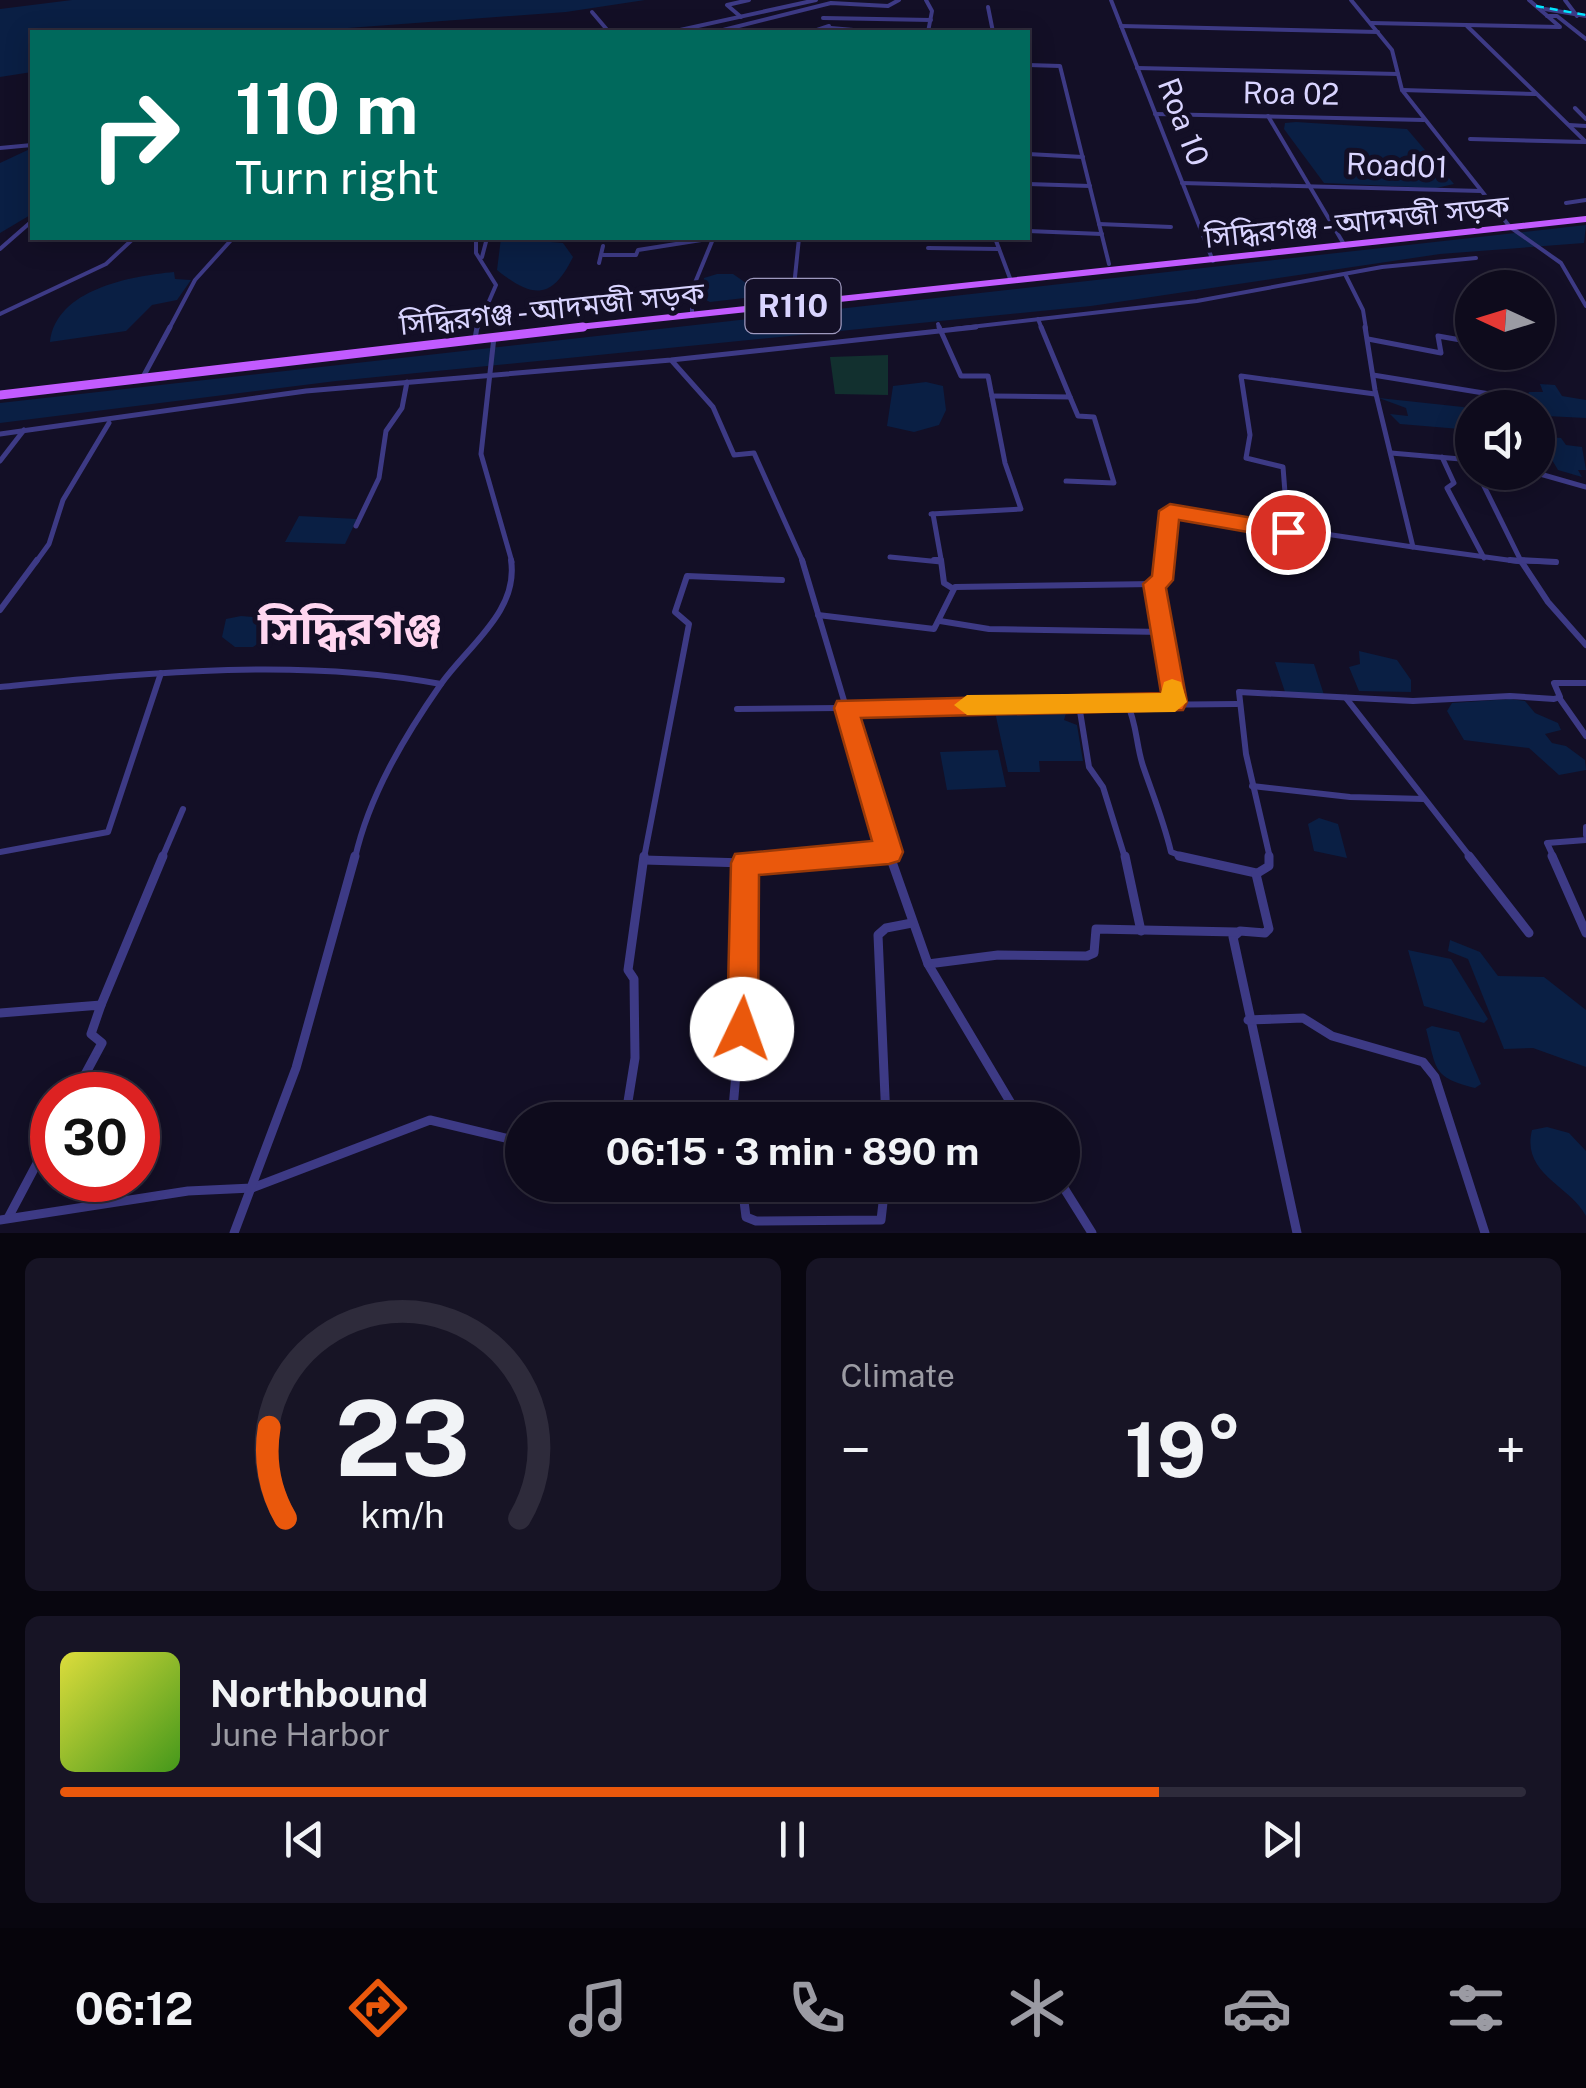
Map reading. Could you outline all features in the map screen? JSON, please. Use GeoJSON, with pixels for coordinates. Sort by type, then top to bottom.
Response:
{"type":"FeatureCollection","features":[{"type":"Feature","properties":{"kind":"main road","name":"সিদ্ধিরগঞ্জ - আদমজী সড়ক"},"geometry":{"type":"LineString","coordinates":[[0,395],[475,338],[1586,218]]}},
{"type":"Feature","properties":{"kind":"street"},"geometry":{"type":"LineString","coordinates":[[742,18],[727,5],[749,0]]}},
{"type":"Feature","properties":{"kind":"street"},"geometry":{"type":"LineString","coordinates":[[683,30],[816,0]]}},
{"type":"Feature","properties":{"kind":"street"},"geometry":{"type":"LineString","coordinates":[[725,30],[831,3],[888,6],[899,0]]}},
{"type":"Feature","properties":{"kind":"street"},"geometry":{"type":"LineString","coordinates":[[926,0],[931,20],[928,30]]}},
{"type":"Feature","properties":{"kind":"street","name":"Roa 10"},"geometry":{"type":"LineString","coordinates":[[1111,0],[1213,260]]}},
{"type":"Feature","properties":{"kind":"street"},"geometry":{"type":"LineString","coordinates":[[1351,0],[1392,50],[1402,90],[1425,120],[1510,227],[1561,262],[1586,306]]}},
{"type":"Feature","properties":{"kind":"street"},"geometry":{"type":"LineString","coordinates":[[1529,0],[1560,26]]}},
{"type":"Feature","properties":{"kind":"street"},"geometry":{"type":"LineString","coordinates":[[1547,16],[1578,16],[1566,0]]}},
{"type":"Feature","properties":{"kind":"street"},"geometry":{"type":"LineString","coordinates":[[988,7],[993,30]]}},
{"type":"Feature","properties":{"kind":"street"},"geometry":{"type":"LineString","coordinates":[[1544,9],[1586,16]]}},
{"type":"Feature","properties":{"kind":"street"},"geometry":{"type":"LineString","coordinates":[[592,12],[607,30]]}},
{"type":"Feature","properties":{"kind":"street"},"geometry":{"type":"LineString","coordinates":[[1557,16],[1586,39]]}},
{"type":"Feature","properties":{"kind":"street"},"geometry":{"type":"LineString","coordinates":[[832,28],[823,18],[931,20]]}},
{"type":"Feature","properties":{"kind":"street"},"geometry":{"type":"LineString","coordinates":[[1370,23],[1560,26]]}},
{"type":"Feature","properties":{"kind":"street"},"geometry":{"type":"LineString","coordinates":[[712,25],[730,29]]}},
{"type":"Feature","properties":{"kind":"street"},"geometry":{"type":"LineString","coordinates":[[1466,25],[1586,142]]}},
{"type":"Feature","properties":{"kind":"street"},"geometry":{"type":"LineString","coordinates":[[1121,26],[1378,32]]}},
{"type":"Feature","properties":{"kind":"street"},"geometry":{"type":"LineString","coordinates":[[822,30],[854,30]]}},
{"type":"Feature","properties":{"kind":"street"},"geometry":{"type":"LineString","coordinates":[[1030,65],[1060,66],[1110,264]]}},
{"type":"Feature","properties":{"kind":"street"},"geometry":{"type":"LineString","coordinates":[[1137,68],[1398,74]]}},
{"type":"Feature","properties":{"kind":"street"},"geometry":{"type":"LineString","coordinates":[[1402,90],[1537,94]]}},
{"type":"Feature","properties":{"kind":"street"},"geometry":{"type":"LineString","coordinates":[[1568,125],[1586,122],[1574,106],[1586,106]]}},
{"type":"Feature","properties":{"kind":"street","name":"Roa 02"},"geometry":{"type":"LineString","coordinates":[[1155,114],[1425,120]]}},
{"type":"Feature","properties":{"kind":"street"},"geometry":{"type":"LineString","coordinates":[[1268,116],[1345,246]]}},
{"type":"Feature","properties":{"kind":"street"},"geometry":{"type":"LineString","coordinates":[[1470,139],[1586,142]]}},
{"type":"Feature","properties":{"kind":"street"},"geometry":{"type":"LineString","coordinates":[[0,148],[30,145]]}},
{"type":"Feature","properties":{"kind":"street"},"geometry":{"type":"LineString","coordinates":[[1030,154],[1082,157]]}},
{"type":"Feature","properties":{"kind":"street","name":"Road01"},"geometry":{"type":"LineString","coordinates":[[1182,183],[1482,191]]}},
{"type":"Feature","properties":{"kind":"street"},"geometry":{"type":"LineString","coordinates":[[1030,184],[1090,186]]}},
{"type":"Feature","properties":{"kind":"street"},"geometry":{"type":"LineString","coordinates":[[1566,204],[1586,200]]}},
{"type":"Feature","properties":{"kind":"street"},"geometry":{"type":"LineString","coordinates":[[1,248],[30,223]]}},
{"type":"Feature","properties":{"kind":"street"},"geometry":{"type":"LineString","coordinates":[[1099,224],[1171,227]]}},
{"type":"Feature","properties":{"kind":"street"},"geometry":{"type":"LineString","coordinates":[[1030,232],[1102,234]]}},
{"type":"Feature","properties":{"kind":"street"},"geometry":{"type":"LineString","coordinates":[[0,312],[106,264],[132,240]]}},
{"type":"Feature","properties":{"kind":"street"},"geometry":{"type":"LineString","coordinates":[[143,378],[196,280],[230,240]]}},
{"type":"Feature","properties":{"kind":"street"},"geometry":{"type":"LineString","coordinates":[[476,240],[476,253],[482,257]]}},
{"type":"Feature","properties":{"kind":"street"},"geometry":{"type":"LineString","coordinates":[[475,338],[479,316],[496,285],[485,271],[482,257],[486,240]]}},
{"type":"Feature","properties":{"kind":"street"},"geometry":{"type":"LineString","coordinates":[[603,255],[636,255],[638,250],[669,248],[681,240]]}},
{"type":"Feature","properties":{"kind":"street"},"geometry":{"type":"LineString","coordinates":[[692,316],[692,290],[713,240]]}},
{"type":"Feature","properties":{"kind":"street"},"geometry":{"type":"LineString","coordinates":[[792,306],[799,240]]}},
{"type":"Feature","properties":{"kind":"street"},"geometry":{"type":"LineString","coordinates":[[996,240],[1010,281]]}},
{"type":"Feature","properties":{"kind":"street"},"geometry":{"type":"LineString","coordinates":[[599,263],[604,246]]}},
{"type":"Feature","properties":{"kind":"street"},"geometry":{"type":"LineString","coordinates":[[928,248],[999,249]]}},
{"type":"Feature","properties":{"kind":"street"},"geometry":{"type":"LineString","coordinates":[[0,434],[110,422],[260,397],[490,372],[671,360],[939,326],[1198,301],[1345,274],[1476,258]]}},
{"type":"Feature","properties":{"kind":"street"},"geometry":{"type":"LineString","coordinates":[[1345,274],[1363,310],[1376,394],[1414,547]]}},
{"type":"Feature","properties":{"kind":"street"},"geometry":{"type":"LineString","coordinates":[[1038,319],[1078,416],[1094,416],[1114,483],[1066,481]]}},
{"type":"Feature","properties":{"kind":"street"},"geometry":{"type":"LineString","coordinates":[[939,326],[960,376],[988,376],[1004,455],[1021,510],[932,514],[944,583],[952,588],[1066,582],[1154,584],[1162,580],[1162,551],[1172,510],[1288,532],[1484,558],[1556,562]]}},
{"type":"Feature","properties":{"kind":"street"},"geometry":{"type":"LineString","coordinates":[[234,1233],[328,966],[366,810],[441,684],[498,616],[512,586],[512,563],[488,491],[481,454],[494,336]]}},
{"type":"Feature","properties":{"kind":"street"},"geometry":{"type":"LineString","coordinates":[[1368,339],[1441,353],[1438,336],[1455,339]]}},
{"type":"Feature","properties":{"kind":"street"},"geometry":{"type":"LineString","coordinates":[[671,360],[713,407],[734,456],[754,454],[796,540],[889,852],[928,964],[1011,1102]]}},
{"type":"Feature","properties":{"kind":"street"},"geometry":{"type":"LineString","coordinates":[[1373,375],[1465,390]]}},
{"type":"Feature","properties":{"kind":"street"},"geometry":{"type":"LineString","coordinates":[[1288,532],[1283,467],[1246,458],[1249,422],[1239,386],[1241,376],[1376,394]]}},
{"type":"Feature","properties":{"kind":"street"},"geometry":{"type":"LineString","coordinates":[[356,526],[379,478],[386,431],[402,408],[406,382]]}},
{"type":"Feature","properties":{"kind":"street"},"geometry":{"type":"LineString","coordinates":[[992,396],[1070,397]]}},
{"type":"Feature","properties":{"kind":"street"},"geometry":{"type":"LineString","coordinates":[[0,610],[49,544],[64,500],[110,422]]}},
{"type":"Feature","properties":{"kind":"street"},"geometry":{"type":"LineString","coordinates":[[0,461],[25,429]]}},
{"type":"Feature","properties":{"kind":"street"},"geometry":{"type":"LineString","coordinates":[[1391,453],[1455,458]]}},
{"type":"Feature","properties":{"kind":"street"},"geometry":{"type":"LineString","coordinates":[[1442,457],[1454,482],[1447,488],[1484,558]]}},
{"type":"Feature","properties":{"kind":"street"},"geometry":{"type":"LineString","coordinates":[[1555,478],[1586,487]]}},
{"type":"Feature","properties":{"kind":"street"},"geometry":{"type":"LineString","coordinates":[[1487,490],[1522,561],[1548,602],[1586,645]]}},
{"type":"Feature","properties":{"kind":"street"},"geometry":{"type":"LineString","coordinates":[[890,557],[941,560]]}},
{"type":"Feature","properties":{"kind":"street"},"geometry":{"type":"LineString","coordinates":[[628,1102],[635,1058],[634,979],[628,970],[644,860],[689,624],[675,612],[685,577],[782,580]]}},
{"type":"Feature","properties":{"kind":"street"},"geometry":{"type":"LineString","coordinates":[[1154,584],[1175,702]]}},
{"type":"Feature","properties":{"kind":"street"},"geometry":{"type":"LineString","coordinates":[[818,615],[934,629],[952,588]]}},
{"type":"Feature","properties":{"kind":"street"},"geometry":{"type":"LineString","coordinates":[[940,622],[988,629],[1163,632]]}},
{"type":"Feature","properties":{"kind":"street"},"geometry":{"type":"LineString","coordinates":[[0,687],[161,673],[377,672],[441,684]]}},
{"type":"Feature","properties":{"kind":"street"},"geometry":{"type":"LineString","coordinates":[[0,852],[108,832],[161,673]]}},
{"type":"Feature","properties":{"kind":"street"},"geometry":{"type":"LineString","coordinates":[[1586,683],[1554,683],[1560,699],[1586,736]]}},
{"type":"Feature","properties":{"kind":"street"},"geometry":{"type":"LineString","coordinates":[[1256,874],[1269,866],[1270,859],[1252,786],[1237,704],[1239,692],[1346,698],[1560,699]]}},
{"type":"Feature","properties":{"kind":"street"},"geometry":{"type":"LineString","coordinates":[[1346,698],[1529,932]]}},
{"type":"Feature","properties":{"kind":"street"},"geometry":{"type":"LineString","coordinates":[[1127,703],[1138,727],[1142,763],[1158,798],[1172,852],[1190,860],[1230,862],[1256,874]]}},
{"type":"Feature","properties":{"kind":"street"},"geometry":{"type":"LineString","coordinates":[[736,708],[1237,704]]}},
{"type":"Feature","properties":{"kind":"street"},"geometry":{"type":"LineString","coordinates":[[1079,705],[1089,767],[1103,787],[1116,826],[1141,931]]}},
{"type":"Feature","properties":{"kind":"street"},"geometry":{"type":"LineString","coordinates":[[1252,786],[1350,798],[1424,799]]}},
{"type":"Feature","properties":{"kind":"street"},"geometry":{"type":"LineString","coordinates":[[86,1072],[102,1043],[91,1034],[101,1005],[183,809]]}},
{"type":"Feature","properties":{"kind":"street"},"geometry":{"type":"LineString","coordinates":[[1586,827],[1586,838],[1547,843],[1586,933]]}},
{"type":"Feature","properties":{"kind":"street"},"geometry":{"type":"LineString","coordinates":[[644,860],[745,863],[889,852]]}},
{"type":"Feature","properties":{"kind":"street"},"geometry":{"type":"LineString","coordinates":[[734,1102],[744,1005],[745,863]]}},
{"type":"Feature","properties":{"kind":"street"},"geometry":{"type":"LineString","coordinates":[[928,964],[987,955],[1087,956],[1094,952],[1096,929],[1265,933],[1268,929],[1256,874]]}},
{"type":"Feature","properties":{"kind":"street"},"geometry":{"type":"LineString","coordinates":[[885,1102],[878,935],[886,928],[912,922]]}},
{"type":"Feature","properties":{"kind":"street"},"geometry":{"type":"LineString","coordinates":[[1236,932],[1248,1020],[1298,1233]]}},
{"type":"Feature","properties":{"kind":"street"},"geometry":{"type":"LineString","coordinates":[[0,1013],[101,1005]]}},
{"type":"Feature","properties":{"kind":"street"},"geometry":{"type":"LineString","coordinates":[[1248,1020],[1302,1018],[1332,1036],[1423,1062],[1435,1077],[1484,1233]]}},
{"type":"Feature","properties":{"kind":"street"},"geometry":{"type":"LineString","coordinates":[[4,1220],[154,1196],[252,1188],[430,1120],[505,1138]]}},
{"type":"Feature","properties":{"kind":"street"},"geometry":{"type":"LineString","coordinates":[[4,1220],[30,1173]]}},
{"type":"Feature","properties":{"kind":"street"},"geometry":{"type":"LineString","coordinates":[[744,1202],[746,1216],[756,1221],[881,1220],[883,1202]]}},
{"type":"Feature","properties":{"kind":"street"},"geometry":{"type":"LineString","coordinates":[[1073,1202],[1092,1233]]}},
{"type":"Feature","properties":{"kind":"green space"},"geometry":{"type":"Polygon","coordinates":[[[888,355],[888,395],[835,394],[830,357],[888,355]]]}},
{"type":"Feature","properties":{"kind":"water"},"geometry":{"type":"Polygon","coordinates":[[[72,0],[645,0],[566,12],[321,30],[30,30],[30,72],[0,77],[0,9],[72,0]]]}},
{"type":"Feature","properties":{"kind":"water"},"geometry":{"type":"Polygon","coordinates":[[[1285,123],[1407,129],[1454,184],[1436,188],[1324,183],[1284,129],[1285,123]]]}},
{"type":"Feature","properties":{"kind":"water"},"geometry":{"type":"Polygon","coordinates":[[[30,149],[30,215],[0,233],[0,163],[30,149]]]}},
{"type":"Feature","properties":{"kind":"water"},"geometry":{"type":"Polygon","coordinates":[[[1586,225],[1584,243],[1440,254],[1091,306],[336,381],[0,423],[0,403],[1586,225]]]}},
{"type":"Feature","properties":{"kind":"water"},"geometry":{"type":"Polygon","coordinates":[[[501,240],[563,243],[573,257],[557,282],[540,290],[520,286],[497,270],[501,240]]]}},
{"type":"Feature","properties":{"kind":"water"},"geometry":{"type":"Polygon","coordinates":[[[174,272],[175,279],[191,280],[177,300],[152,305],[126,331],[50,342],[55,324],[81,298],[117,282],[174,272]]]}},
{"type":"Feature","properties":{"kind":"water"},"geometry":{"type":"Polygon","coordinates":[[[733,274],[746,283],[776,283],[779,294],[710,302],[702,298],[704,278],[733,274]]]}},
{"type":"Feature","properties":{"kind":"water"},"geometry":{"type":"Polygon","coordinates":[[[926,382],[943,386],[946,410],[939,425],[914,432],[887,426],[893,386],[926,382]]]}},
{"type":"Feature","properties":{"kind":"water"},"geometry":{"type":"Polygon","coordinates":[[[1540,384],[1555,385],[1562,396],[1586,400],[1586,418],[1555,416],[1555,390],[1542,390],[1540,384]]]}},
{"type":"Feature","properties":{"kind":"water"},"geometry":{"type":"Polygon","coordinates":[[[1379,398],[1455,406],[1455,429],[1400,424],[1390,414],[1408,416],[1406,408],[1379,398]]]}},
{"type":"Feature","properties":{"kind":"water"},"geometry":{"type":"Polygon","coordinates":[[[1555,437],[1566,445],[1582,447],[1586,470],[1578,470],[1582,477],[1558,470],[1555,437]]]}},
{"type":"Feature","properties":{"kind":"water"},"geometry":{"type":"Polygon","coordinates":[[[299,516],[357,519],[345,544],[285,542],[299,516]]]}},
{"type":"Feature","properties":{"kind":"water"},"geometry":{"type":"Polygon","coordinates":[[[267,618],[276,631],[253,647],[235,647],[222,637],[226,619],[267,618]]]}},
{"type":"Feature","properties":{"kind":"water"},"geometry":{"type":"Polygon","coordinates":[[[1359,651],[1397,660],[1411,680],[1411,692],[1359,691],[1349,667],[1360,664],[1359,651]]]}},
{"type":"Feature","properties":{"kind":"water"},"geometry":{"type":"Polygon","coordinates":[[[1275,662],[1314,664],[1324,695],[1285,692],[1275,662]]]}},
{"type":"Feature","properties":{"kind":"water"},"geometry":{"type":"Polygon","coordinates":[[[1525,701],[1535,713],[1558,723],[1561,730],[1545,734],[1552,743],[1566,746],[1585,760],[1586,770],[1559,775],[1529,748],[1464,740],[1447,711],[1452,703],[1525,701]]]}},
{"type":"Feature","properties":{"kind":"water"},"geometry":{"type":"Polygon","coordinates":[[[1067,710],[1064,720],[1077,725],[1083,761],[1039,761],[1040,772],[1008,772],[995,712],[1067,710]]]}},
{"type":"Feature","properties":{"kind":"water"},"geometry":{"type":"Polygon","coordinates":[[[998,750],[1006,787],[947,790],[940,752],[998,750]]]}},
{"type":"Feature","properties":{"kind":"water"},"geometry":{"type":"Polygon","coordinates":[[[1319,818],[1338,824],[1347,858],[1314,851],[1308,824],[1319,818]]]}},
{"type":"Feature","properties":{"kind":"water"},"geometry":{"type":"Polygon","coordinates":[[[1450,940],[1480,952],[1498,976],[1544,977],[1586,1010],[1586,1067],[1533,1048],[1504,1049],[1468,959],[1448,951],[1450,940]]]}},
{"type":"Feature","properties":{"kind":"water"},"geometry":{"type":"Polygon","coordinates":[[[1408,950],[1451,959],[1488,1019],[1484,1023],[1424,1006],[1408,950]]]}},
{"type":"Feature","properties":{"kind":"water"},"geometry":{"type":"Polygon","coordinates":[[[1432,1026],[1459,1032],[1481,1084],[1475,1088],[1461,1084],[1438,1070],[1426,1029],[1432,1026]]]}},
{"type":"Feature","properties":{"kind":"water"},"geometry":{"type":"Polygon","coordinates":[[[1547,1127],[1569,1133],[1586,1151],[1586,1216],[1534,1158],[1532,1130],[1547,1127]]]}},
{"type":"Feature","properties":{"kind":"railway"},"geometry":{"type":"LineString","coordinates":[[1536,6],[1586,15]]}},
{"type":"Feature","properties":{"kind":"slow traffic"},"geometry":{"type":"LineString","coordinates":[[967,705],[1175,702],[1172,688]]}},
{"type":"Feature","properties":{"kind":"district","name":"সিদ্ধিরগঞ্জ"},"geometry":{"type":"Point","coordinates":[350,628]}},
{"type":"Feature","properties":{"kind":"route"},"geometry":{"type":"LineString","coordinates":[[742,1029],[745,863],[889,852],[846,708],[1175,702],[1154,584],[1162,580],[1162,551],[1170,511],[1188,511],[1288,532]]}}]}
